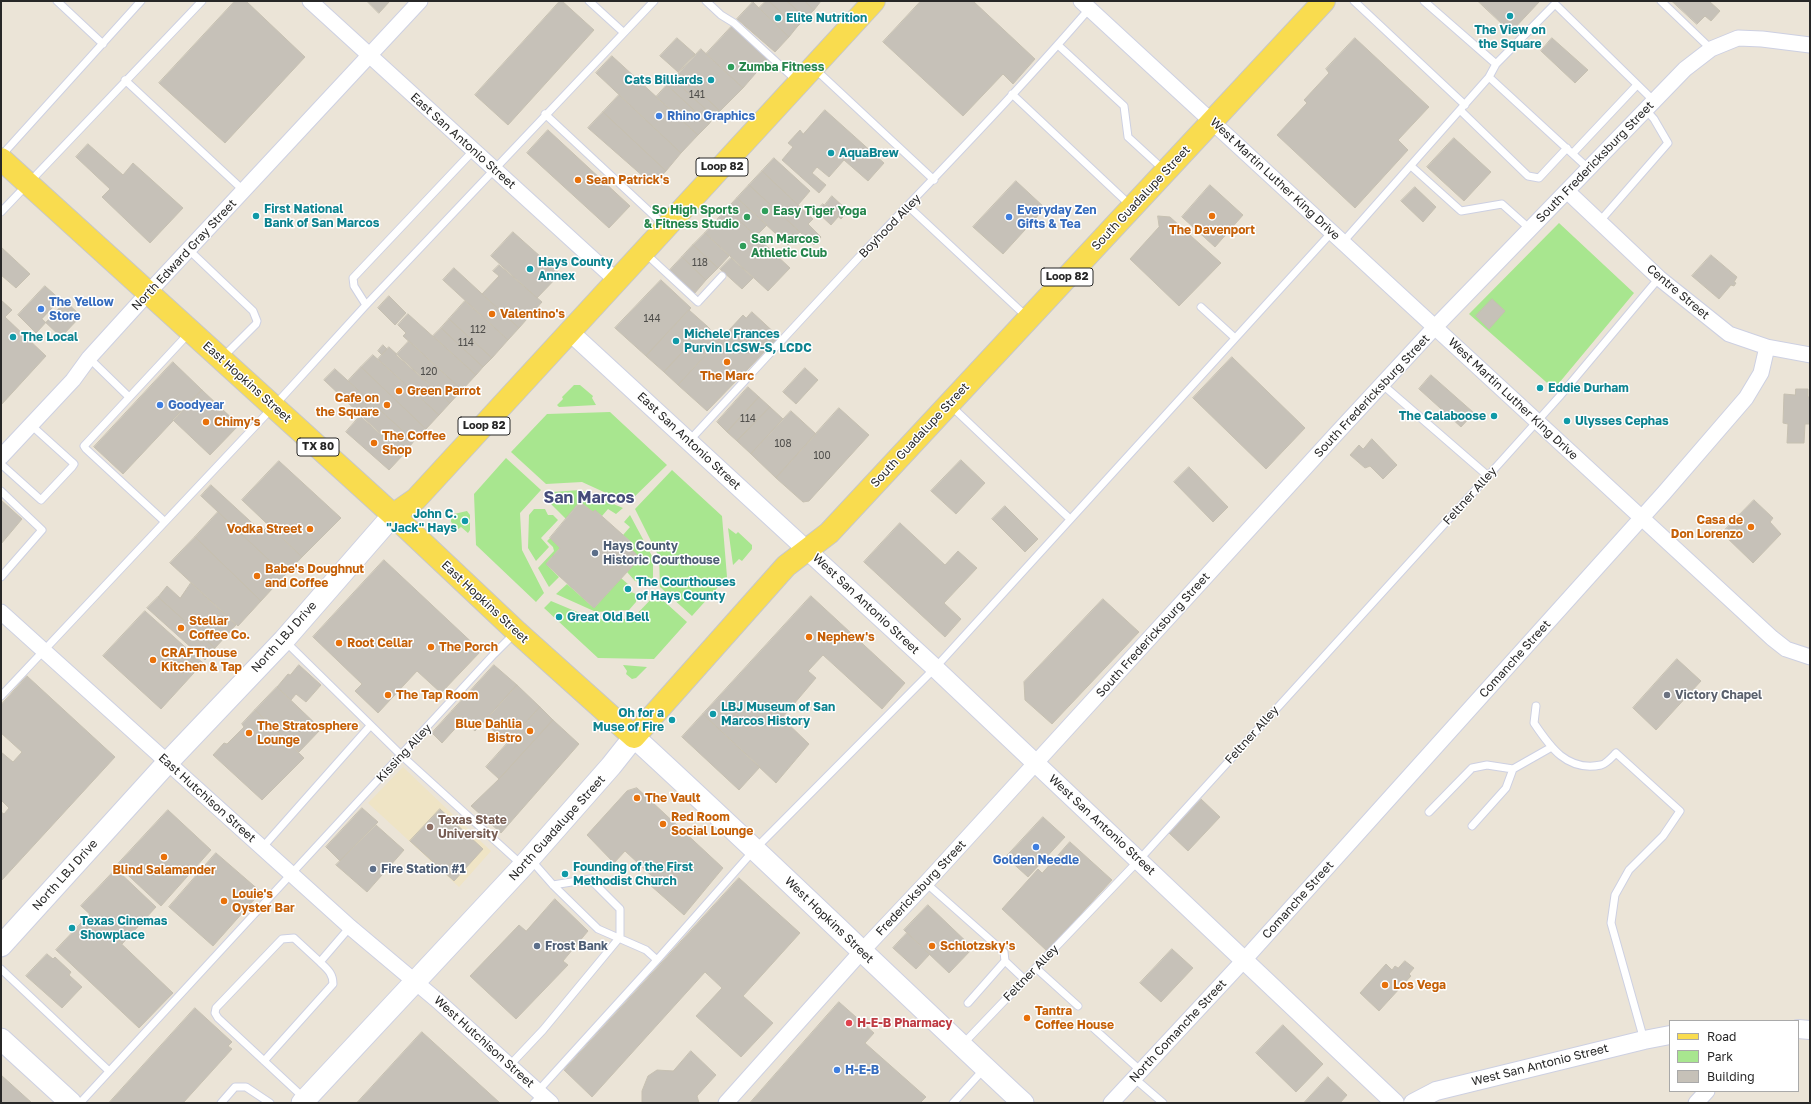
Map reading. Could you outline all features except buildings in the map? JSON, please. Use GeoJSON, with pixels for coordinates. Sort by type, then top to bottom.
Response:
{"type":"FeatureCollection","features":[{"type":"Feature","properties":{"kind":"main road","name":"Loop 82"},"geometry":{"type":"LineString","coordinates":[[570,332],[807,76],[874,1]]}},
{"type":"Feature","properties":{"kind":"main road","name":"South Guadalupe Street"},"geometry":{"type":"LineString","coordinates":[[807,550],[830,533],[948,404],[1029,319],[1324,1]]}},
{"type":"Feature","properties":{"kind":"main road","name":"East Hopkins Street"},"geometry":{"type":"LineString","coordinates":[[2,162],[28,183],[274,406],[517,632],[634,737]]}},
{"type":"Feature","properties":{"kind":"main road","name":"North LBJ Drive"},"geometry":{"type":"LineString","coordinates":[[1,946],[167,762],[284,640],[393,516],[416,498],[570,332]]}},
{"type":"Feature","properties":{"kind":"main road","name":"North Guadalupe Street"},"geometry":{"type":"LineString","coordinates":[[304,1101],[526,863],[612,766],[634,737],[786,566],[807,550]]}},
{"type":"Feature","properties":{"kind":"main road","name":"West Hopkins Street"},"geometry":{"type":"LineString","coordinates":[[634,737],[755,848],[861,952],[1023,1103]]}},
{"type":"Feature","properties":{"kind":"main road"},"geometry":{"type":"LineString","coordinates":[[1,1039],[70,1102]]}},
{"type":"Feature","properties":{"kind":"street","name":"East San Antonio Street"},"geometry":{"type":"LineString","coordinates":[[310,1],[617,281]]}},
{"type":"Feature","properties":{"kind":"street","name":"North Edward Gray Street"},"geometry":{"type":"LineString","coordinates":[[1,457],[73,380],[89,358],[148,293],[420,1]]}},
{"type":"Feature","properties":{"kind":"street","name":"West Martin Luther King Drive"},"geometry":{"type":"LineString","coordinates":[[1085,5],[1772,638],[1786,648],[1810,657]]}},
{"type":"Feature","properties":{"kind":"street"},"geometry":{"type":"LineString","coordinates":[[1716,46],[1738,38],[1762,39],[1810,45]]}},
{"type":"Feature","properties":{"kind":"street","name":"South Fredericksburg Street"},"geometry":{"type":"LineString","coordinates":[[1036,763],[1435,327],[1568,192],[1685,69],[1716,46]]}},
{"type":"Feature","properties":{"kind":"street","name":"Centre Street"},"geometry":{"type":"LineString","coordinates":[[1568,192],[1659,278],[1729,334],[1767,347],[1810,355]]}},
{"type":"Feature","properties":{"kind":"street","name":"East San Antonio Street"},"geometry":{"type":"LineString","coordinates":[[570,332],[807,550]]}},
{"type":"Feature","properties":{"kind":"street","name":"Comanche Street"},"geometry":{"type":"LineString","coordinates":[[1244,959],[1642,518],[1746,398],[1761,373],[1767,347]]}},
{"type":"Feature","properties":{"kind":"street","name":"West San Antonio Street"},"geometry":{"type":"LineString","coordinates":[[807,550],[935,668],[1395,1103]]}},
{"type":"Feature","properties":{"kind":"street","name":"East Hutchison Street"},"geometry":{"type":"LineString","coordinates":[[1,612],[350,927],[415,982]]}},
{"type":"Feature","properties":{"kind":"street","name":"Fredericksburg Street"},"geometry":{"type":"LineString","coordinates":[[726,1103],[861,952],[1036,763]]}},
{"type":"Feature","properties":{"kind":"street","name":"North Comanche Street"},"geometry":{"type":"LineString","coordinates":[[1111,1103],[1244,959]]}},
{"type":"Feature","properties":{"kind":"street","name":"West Hutchison Street"},"geometry":{"type":"LineString","coordinates":[[415,982],[510,1065],[541,1098]]}},
{"type":"Feature","properties":{"kind":"street"},"geometry":{"type":"LineString","coordinates":[[1799,1029],[1810,1030]]}},
{"type":"Feature","properties":{"kind":"street","name":"West San Antonio Street"},"geometry":{"type":"LineString","coordinates":[[1414,1103],[1436,1091],[1669,1035]]}},
{"type":"Feature","properties":{"kind":"street"},"geometry":{"type":"LineString","coordinates":[[1696,1103],[1706,1092]]}},
{"type":"Feature","properties":{"kind":"lane"},"geometry":{"type":"LineString","coordinates":[[2,162],[141,1]]}},
{"type":"Feature","properties":{"kind":"lane"},"geometry":{"type":"LineString","coordinates":[[1,212],[125,80],[202,1]]}},
{"type":"Feature","properties":{"kind":"lane"},"geometry":{"type":"LineString","coordinates":[[589,1],[623,32]]}},
{"type":"Feature","properties":{"kind":"lane"},"geometry":{"type":"LineString","coordinates":[[1,696],[274,406],[366,305],[545,114],[654,1]]}},
{"type":"Feature","properties":{"kind":"lane"},"geometry":{"type":"LineString","coordinates":[[706,1],[721,15],[807,76],[934,180]]}},
{"type":"Feature","properties":{"kind":"lane"},"geometry":{"type":"LineString","coordinates":[[1354,1],[1462,107],[1528,176],[1538,178],[1570,151],[1637,85]]}},
{"type":"Feature","properties":{"kind":"lane"},"geometry":{"type":"LineString","coordinates":[[1424,1],[1496,64]]}},
{"type":"Feature","properties":{"kind":"lane"},"geometry":{"type":"LineString","coordinates":[[1661,1],[1716,46]]}},
{"type":"Feature","properties":{"kind":"lane"},"geometry":{"type":"LineString","coordinates":[[59,2],[103,44]]}},
{"type":"Feature","properties":{"kind":"lane"},"geometry":{"type":"LineString","coordinates":[[1343,242],[1490,76],[1496,64],[1555,4],[1637,85],[1650,106],[1654,119],[1668,143],[1600,221]]}},
{"type":"Feature","properties":{"kind":"lane","name":"Boyhood Alley"},"geometry":{"type":"LineString","coordinates":[[689,441],[877,238],[934,180],[1058,45],[1085,5]]}},
{"type":"Feature","properties":{"kind":"lane"},"geometry":{"type":"LineString","coordinates":[[1058,45],[1124,106],[1128,137],[1165,172]]}},
{"type":"Feature","properties":{"kind":"lane"},"geometry":{"type":"LineString","coordinates":[[1490,76],[1589,169]]}},
{"type":"Feature","properties":{"kind":"lane"},"geometry":{"type":"LineString","coordinates":[[125,80],[243,190]]}},
{"type":"Feature","properties":{"kind":"lane"},"geometry":{"type":"LineString","coordinates":[[1012,94],[1132,207]]}},
{"type":"Feature","properties":{"kind":"lane"},"geometry":{"type":"LineString","coordinates":[[545,114],[666,227]]}},
{"type":"Feature","properties":{"kind":"lane"},"geometry":{"type":"LineString","coordinates":[[366,305],[354,286],[353,278],[474,150]]}},
{"type":"Feature","properties":{"kind":"lane"},"geometry":{"type":"LineString","coordinates":[[1411,166],[1461,211],[1502,204],[1530,229]]}},
{"type":"Feature","properties":{"kind":"lane"},"geometry":{"type":"LineString","coordinates":[[909,206],[1029,319]]}},
{"type":"Feature","properties":{"kind":"lane"},"geometry":{"type":"LineString","coordinates":[[541,1098],[657,960],[755,848],[935,668],[1332,232]]}},
{"type":"Feature","properties":{"kind":"lane"},"geometry":{"type":"LineString","coordinates":[[189,250],[253,311],[256,317],[256,324],[222,359]]}},
{"type":"Feature","properties":{"kind":"lane"},"geometry":{"type":"LineString","coordinates":[[644,252],[698,302],[722,276]]}},
{"type":"Feature","properties":{"kind":"lane","name":"Feltner Alley"},"geometry":{"type":"LineString","coordinates":[[962,1045],[1139,860],[1488,476],[1659,278]]}},
{"type":"Feature","properties":{"kind":"lane"},"geometry":{"type":"LineString","coordinates":[[1201,307],[1235,338]]}},
{"type":"Feature","properties":{"kind":"lane"},"geometry":{"type":"LineString","coordinates":[[164,522],[84,446],[191,331]]}},
{"type":"Feature","properties":{"kind":"lane"},"geometry":{"type":"LineString","coordinates":[[89,358],[129,397]]}},
{"type":"Feature","properties":{"kind":"lane"},"geometry":{"type":"LineString","coordinates":[[1383,385],[1488,476]]}},
{"type":"Feature","properties":{"kind":"lane"},"geometry":{"type":"LineString","coordinates":[[948,404],[1070,519]]}},
{"type":"Feature","properties":{"kind":"lane"},"geometry":{"type":"LineString","coordinates":[[1,464],[41,500],[72,467],[74,464],[31,425]]}},
{"type":"Feature","properties":{"kind":"lane"},"geometry":{"type":"LineString","coordinates":[[1,491],[42,530],[41,533],[1,577]]}},
{"type":"Feature","properties":{"kind":"lane","name":"Kissing Alley"},"geometry":{"type":"LineString","coordinates":[[70,1102],[109,1071],[494,654],[517,632]]}},
{"type":"Feature","properties":{"kind":"lane"},"geometry":{"type":"LineString","coordinates":[[284,640],[370,726],[553,886],[598,929],[620,937],[646,950],[657,960]]}},
{"type":"Feature","properties":{"kind":"lane"},"geometry":{"type":"LineString","coordinates":[[1536,706],[1534,723],[1550,748],[1562,757],[1581,765],[1602,765],[1616,753],[1680,811],[1663,836],[1629,870],[1615,895],[1611,923],[1644,1040]]}},
{"type":"Feature","properties":{"kind":"lane"},"geometry":{"type":"LineString","coordinates":[[262,848],[370,726]]}},
{"type":"Feature","properties":{"kind":"lane"},"geometry":{"type":"LineString","coordinates":[[1429,812],[1472,768],[1487,765],[1513,769],[1550,748]]}},
{"type":"Feature","properties":{"kind":"lane"},"geometry":{"type":"LineString","coordinates":[[1472,826],[1506,788],[1513,769]]}},
{"type":"Feature","properties":{"kind":"lane"},"geometry":{"type":"LineString","coordinates":[[510,1065],[547,1024],[620,937],[620,909],[590,879],[553,886]]}},
{"type":"Feature","properties":{"kind":"lane"},"geometry":{"type":"LineString","coordinates":[[926,883],[1004,952],[1005,961],[1025,980]]}},
{"type":"Feature","properties":{"kind":"lane"},"geometry":{"type":"LineString","coordinates":[[320,962],[350,927]]}},
{"type":"Feature","properties":{"kind":"lane"},"geometry":{"type":"LineString","coordinates":[[264,1061],[333,984],[333,977],[330,971],[294,938],[282,939],[216,1008],[215,1012],[218,1018],[304,1101]]}},
{"type":"Feature","properties":{"kind":"lane"},"geometry":{"type":"LineString","coordinates":[[968,1003],[1005,961]]}},
{"type":"Feature","properties":{"kind":"lane"},"geometry":{"type":"LineString","coordinates":[[1036,968],[1078,1006]]}},
{"type":"Feature","properties":{"kind":"lane"},"geometry":{"type":"LineString","coordinates":[[1,969],[109,1071]]}},
{"type":"Feature","properties":{"kind":"lane"},"geometry":{"type":"LineString","coordinates":[[1090,1024],[1163,1103]]}},
{"type":"Feature","properties":{"kind":"lane"},"geometry":{"type":"LineString","coordinates":[[953,1103],[985,1067]]}},
{"type":"Feature","properties":{"kind":"lane"},"geometry":{"type":"LineString","coordinates":[[221,1103],[235,1087],[246,1087],[270,1103]]}},
{"type":"Feature","properties":{"kind":"shaded area","name":"Texas State University"},"geometry":{"type":"Polygon","coordinates":[[[403,767],[491,851],[459,887],[368,803],[403,767]]]}},
{"type":"Feature","properties":{"kind":"green space"},"geometry":{"type":"Polygon","coordinates":[[[1559,223],[1634,293],[1554,389],[1469,314],[1559,223]]]}},
{"type":"Feature","properties":{"kind":"green space"},"geometry":{"type":"Polygon","coordinates":[[[574,385],[580,385],[593,396],[592,398],[596,405],[559,407],[557,405],[563,399],[562,397],[574,385]]]}},
{"type":"Feature","properties":{"kind":"green space"},"geometry":{"type":"Polygon","coordinates":[[[610,412],[667,465],[628,503],[582,482],[546,484],[511,452],[547,414],[610,412]]]}},
{"type":"Feature","properties":{"kind":"green space"},"geometry":{"type":"Polygon","coordinates":[[[506,458],[541,490],[520,513],[522,550],[544,593],[536,602],[476,545],[474,494],[506,458]]]}},
{"type":"Feature","properties":{"kind":"green space"},"geometry":{"type":"Polygon","coordinates":[[[672,470],[722,516],[727,577],[692,616],[660,587],[659,557],[635,509],[672,470]]]}},
{"type":"Feature","properties":{"kind":"green space"},"geometry":{"type":"Polygon","coordinates":[[[580,490],[623,508],[616,514],[608,509],[602,516],[595,511],[593,512],[580,502],[566,519],[551,504],[552,492],[580,490]]]}},
{"type":"Feature","properties":{"kind":"green space"},"geometry":{"type":"Polygon","coordinates":[[[534,509],[545,509],[548,515],[553,515],[558,520],[541,538],[549,547],[536,561],[528,548],[529,515],[534,509]]]}},
{"type":"Feature","properties":{"kind":"green space"},"geometry":{"type":"Polygon","coordinates":[[[467,511],[470,515],[470,530],[468,533],[461,527],[458,529],[451,522],[451,517],[454,514],[467,511]]]}},
{"type":"Feature","properties":{"kind":"green space"},"geometry":{"type":"Polygon","coordinates":[[[630,515],[653,558],[653,587],[644,587],[642,582],[635,581],[627,572],[640,558],[629,547],[632,543],[623,535],[630,527],[624,522],[630,515]]]}},
{"type":"Feature","properties":{"kind":"green space"},"geometry":{"type":"Polygon","coordinates":[[[728,528],[736,534],[738,532],[752,545],[752,549],[742,561],[739,559],[733,565],[728,528]]]}},
{"type":"Feature","properties":{"kind":"green space"},"geometry":{"type":"Polygon","coordinates":[[[550,538],[560,548],[546,564],[559,577],[549,587],[538,568],[554,551],[553,547],[547,541],[550,538]]]}},
{"type":"Feature","properties":{"kind":"green space"},"geometry":{"type":"Polygon","coordinates":[[[621,578],[629,585],[631,592],[636,594],[636,602],[629,610],[596,612],[556,594],[567,584],[594,608],[621,578]]]}},
{"type":"Feature","properties":{"kind":"green space"},"geometry":{"type":"Polygon","coordinates":[[[656,594],[687,622],[654,659],[598,658],[544,608],[551,601],[594,619],[632,619],[656,594]]]}},
{"type":"Feature","properties":{"kind":"green space"},"geometry":{"type":"Polygon","coordinates":[[[623,665],[647,667],[636,678],[632,679],[626,674],[627,671],[623,665]]]}},
{"type":"Feature","properties":{"kind":"place","name":"The View on the Square"},"geometry":{"type":"Point","coordinates":[1510,16]}},
{"type":"Feature","properties":{"kind":"place","name":"Elite Nutrition"},"geometry":{"type":"Point","coordinates":[778,18]}},
{"type":"Feature","properties":{"kind":"place","name":"Zumba Fitness"},"geometry":{"type":"Point","coordinates":[731,67]}},
{"type":"Feature","properties":{"kind":"place","name":"Cats Billiards"},"geometry":{"type":"Point","coordinates":[711,80]}},
{"type":"Feature","properties":{"kind":"place","name":"Rhino Graphics"},"geometry":{"type":"Point","coordinates":[659,116]}},
{"type":"Feature","properties":{"kind":"place","name":"AquaBrew"},"geometry":{"type":"Point","coordinates":[831,153]}},
{"type":"Feature","properties":{"kind":"place","name":"Sean Patrick's"},"geometry":{"type":"Point","coordinates":[578,180]}},
{"type":"Feature","properties":{"kind":"place","name":"Easy Tiger Yoga"},"geometry":{"type":"Point","coordinates":[765,211]}},
{"type":"Feature","properties":{"kind":"place","name":"First National Bank of San Marcos"},"geometry":{"type":"Point","coordinates":[256,216]}},
{"type":"Feature","properties":{"kind":"place","name":"The Davenport"},"geometry":{"type":"Point","coordinates":[1212,216]}},
{"type":"Feature","properties":{"kind":"place","name":"So High Sports & Fitness Studio"},"geometry":{"type":"Point","coordinates":[747,217]}},
{"type":"Feature","properties":{"kind":"place","name":"Everyday Zen Gifts & Tea"},"geometry":{"type":"Point","coordinates":[1009,217]}},
{"type":"Feature","properties":{"kind":"place","name":"San Marcos Athletic Club"},"geometry":{"type":"Point","coordinates":[743,246]}},
{"type":"Feature","properties":{"kind":"place","name":"Hays County Annex"},"geometry":{"type":"Point","coordinates":[530,269]}},
{"type":"Feature","properties":{"kind":"place","name":"The Yellow Store"},"geometry":{"type":"Point","coordinates":[41,309]}},
{"type":"Feature","properties":{"kind":"place","name":"Valentino's"},"geometry":{"type":"Point","coordinates":[492,314]}},
{"type":"Feature","properties":{"kind":"place","name":"The Local"},"geometry":{"type":"Point","coordinates":[13,337]}},
{"type":"Feature","properties":{"kind":"place","name":"Michele Frances Purvin LCSW-S, LCDC"},"geometry":{"type":"Point","coordinates":[676,341]}},
{"type":"Feature","properties":{"kind":"place","name":"The Marc"},"geometry":{"type":"Point","coordinates":[727,362]}},
{"type":"Feature","properties":{"kind":"place","name":"Eddie Durham"},"geometry":{"type":"Point","coordinates":[1540,388]}},
{"type":"Feature","properties":{"kind":"place","name":"Green Parrot"},"geometry":{"type":"Point","coordinates":[399,391]}},
{"type":"Feature","properties":{"kind":"place","name":"Goodyear"},"geometry":{"type":"Point","coordinates":[160,405]}},
{"type":"Feature","properties":{"kind":"place","name":"Cafe on the Square"},"geometry":{"type":"Point","coordinates":[387,405]}},
{"type":"Feature","properties":{"kind":"place","name":"The Calaboose"},"geometry":{"type":"Point","coordinates":[1494,416]}},
{"type":"Feature","properties":{"kind":"place","name":"Ulysses Cephas"},"geometry":{"type":"Point","coordinates":[1567,421]}},
{"type":"Feature","properties":{"kind":"place","name":"Chimy's"},"geometry":{"type":"Point","coordinates":[206,422]}},
{"type":"Feature","properties":{"kind":"place","name":"The Coffee Shop"},"geometry":{"type":"Point","coordinates":[374,443]}},
{"type":"Feature","properties":{"kind":"place","name":"John C. \"Jack\" Hays"},"geometry":{"type":"Point","coordinates":[465,521]}},
{"type":"Feature","properties":{"kind":"place","name":"Casa de Don Lorenzo"},"geometry":{"type":"Point","coordinates":[1751,527]}},
{"type":"Feature","properties":{"kind":"place","name":"Vodka Street"},"geometry":{"type":"Point","coordinates":[310,529]}},
{"type":"Feature","properties":{"kind":"place","name":"Hays County Historic Courthouse"},"geometry":{"type":"Point","coordinates":[595,553]}},
{"type":"Feature","properties":{"kind":"place","name":"Babe's Doughnut and Coffee"},"geometry":{"type":"Point","coordinates":[257,576]}},
{"type":"Feature","properties":{"kind":"place","name":"The Courthouses of Hays County"},"geometry":{"type":"Point","coordinates":[628,589]}},
{"type":"Feature","properties":{"kind":"place","name":"Great Old Bell"},"geometry":{"type":"Point","coordinates":[559,617]}},
{"type":"Feature","properties":{"kind":"place","name":"Stellar Coffee Co."},"geometry":{"type":"Point","coordinates":[181,628]}},
{"type":"Feature","properties":{"kind":"place","name":"Nephew's"},"geometry":{"type":"Point","coordinates":[809,637]}},
{"type":"Feature","properties":{"kind":"place","name":"Root Cellar"},"geometry":{"type":"Point","coordinates":[339,643]}},
{"type":"Feature","properties":{"kind":"place","name":"The Porch"},"geometry":{"type":"Point","coordinates":[431,647]}},
{"type":"Feature","properties":{"kind":"place","name":"CRAFThouse Kitchen & Tap"},"geometry":{"type":"Point","coordinates":[153,660]}},
{"type":"Feature","properties":{"kind":"place","name":"The Tap Room"},"geometry":{"type":"Point","coordinates":[388,695]}},
{"type":"Feature","properties":{"kind":"place","name":"Victory Chapel"},"geometry":{"type":"Point","coordinates":[1667,695]}},
{"type":"Feature","properties":{"kind":"place","name":"LBJ Museum of San Marcos History"},"geometry":{"type":"Point","coordinates":[713,714]}},
{"type":"Feature","properties":{"kind":"place","name":"Oh for a Muse of Fire"},"geometry":{"type":"Point","coordinates":[672,720]}},
{"type":"Feature","properties":{"kind":"place","name":"Blue Dahlia Bistro"},"geometry":{"type":"Point","coordinates":[530,731]}},
{"type":"Feature","properties":{"kind":"place","name":"The Stratosphere Lounge"},"geometry":{"type":"Point","coordinates":[249,733]}},
{"type":"Feature","properties":{"kind":"place","name":"The Vault"},"geometry":{"type":"Point","coordinates":[637,798]}},
{"type":"Feature","properties":{"kind":"place","name":"Red Room Social Lounge"},"geometry":{"type":"Point","coordinates":[663,824]}},
{"type":"Feature","properties":{"kind":"place","name":"Texas State University"},"geometry":{"type":"Point","coordinates":[430,827]}},
{"type":"Feature","properties":{"kind":"place","name":"Golden Needle"},"geometry":{"type":"Point","coordinates":[1036,847]}},
{"type":"Feature","properties":{"kind":"place","name":"Blind Salamander"},"geometry":{"type":"Point","coordinates":[164,857]}},
{"type":"Feature","properties":{"kind":"place","name":"Fire Station #1"},"geometry":{"type":"Point","coordinates":[373,869]}},
{"type":"Feature","properties":{"kind":"place","name":"Founding of the First Methodist Church"},"geometry":{"type":"Point","coordinates":[565,874]}},
{"type":"Feature","properties":{"kind":"place","name":"Louie's Oyster Bar"},"geometry":{"type":"Point","coordinates":[224,901]}},
{"type":"Feature","properties":{"kind":"place","name":"Texas Cinemas Showplace"},"geometry":{"type":"Point","coordinates":[72,928]}},
{"type":"Feature","properties":{"kind":"place","name":"Frost Bank"},"geometry":{"type":"Point","coordinates":[537,946]}},
{"type":"Feature","properties":{"kind":"place","name":"Schlotzsky's"},"geometry":{"type":"Point","coordinates":[932,946]}},
{"type":"Feature","properties":{"kind":"place","name":"Los Vega"},"geometry":{"type":"Point","coordinates":[1385,985]}},
{"type":"Feature","properties":{"kind":"place","name":"Tantra Coffee House"},"geometry":{"type":"Point","coordinates":[1027,1018]}},
{"type":"Feature","properties":{"kind":"place","name":"H-E-B Pharmacy"},"geometry":{"type":"Point","coordinates":[849,1023]}},
{"type":"Feature","properties":{"kind":"place","name":"H-E-B"},"geometry":{"type":"Point","coordinates":[837,1070]}},
{"type":"Feature","properties":{"kind":"district","name":"San Marcos"},"geometry":{"type":"Point","coordinates":[589,498]}}]}
